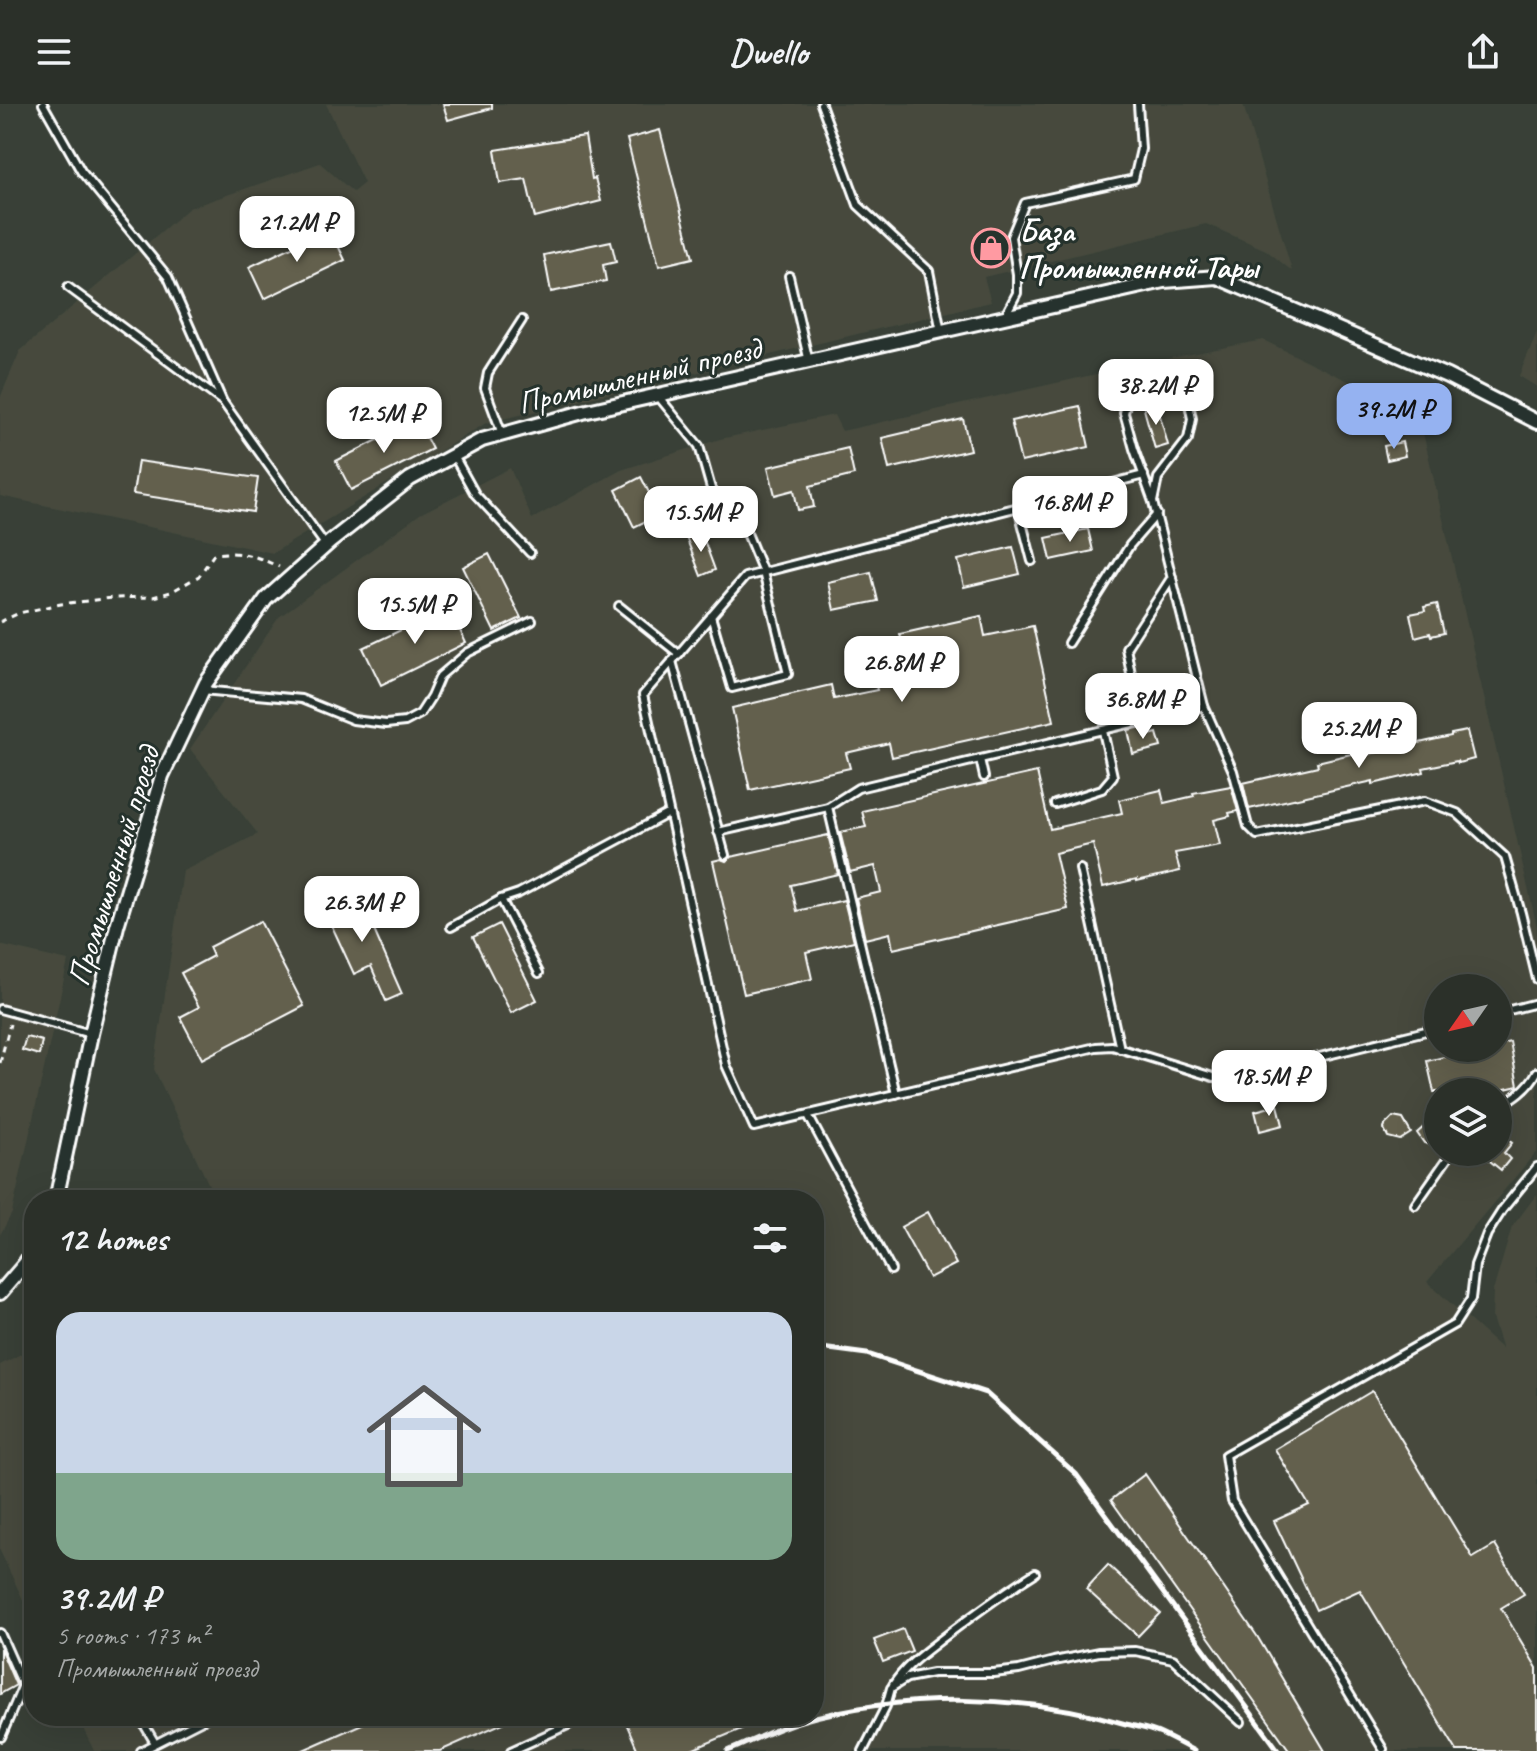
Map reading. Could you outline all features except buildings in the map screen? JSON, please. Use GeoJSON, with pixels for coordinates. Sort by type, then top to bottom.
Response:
{"type":"FeatureCollection","features":[{"type":"Feature","properties":{"kind":"street","name":"Промышленный проезд"},"geometry":{"type":"LineString","coordinates":[[58,1190],[117,926],[162,776],[202,690],[266,599],[410,479],[453,455],[482,440],[583,412],[1164,281],[1217,277],[1447,376],[1537,422]]}},
{"type":"Feature","properties":{"kind":"street"},"geometry":{"type":"LineString","coordinates":[[0,1293],[24,1265]]}},
{"type":"Feature","properties":{"kind":"lane"},"geometry":{"type":"LineString","coordinates":[[43,104],[81,171],[168,277],[223,402],[326,546]]}},
{"type":"Feature","properties":{"kind":"lane"},"geometry":{"type":"LineString","coordinates":[[821,104],[858,205],[929,271],[941,332]]}},
{"type":"Feature","properties":{"kind":"lane"},"geometry":{"type":"LineString","coordinates":[[1004,317],[1017,293],[1011,237],[1025,203],[1134,179],[1141,149],[1138,104]]}},
{"type":"Feature","properties":{"kind":"lane"},"geometry":{"type":"LineString","coordinates":[[789,276],[809,362]]}},
{"type":"Feature","properties":{"kind":"lane"},"geometry":{"type":"LineString","coordinates":[[68,287],[223,402]]}},
{"type":"Feature","properties":{"kind":"lane"},"geometry":{"type":"LineString","coordinates":[[502,434],[485,388],[488,373],[522,320]]}},
{"type":"Feature","properties":{"kind":"lane"},"geometry":{"type":"LineString","coordinates":[[1153,502],[1158,478],[1188,439],[1192,419],[1187,393],[1178,381],[1160,380],[1139,387],[1127,400],[1124,413],[1128,429],[1157,514],[1204,706],[1233,771],[1248,826],[1257,835],[1425,801],[1457,813],[1505,857],[1537,979]]}},
{"type":"Feature","properties":{"kind":"lane"},"geometry":{"type":"LineString","coordinates":[[658,396],[699,446],[712,492],[744,526],[763,572],[788,674],[732,688],[711,616]]}},
{"type":"Feature","properties":{"kind":"lane"},"geometry":{"type":"LineString","coordinates":[[453,455],[475,494],[530,553]]}},
{"type":"Feature","properties":{"kind":"lane"},"geometry":{"type":"LineString","coordinates":[[1144,475],[745,577],[643,695],[726,1065],[754,1127],[1096,1047],[1112,1046],[1213,1077],[1238,1077],[1424,1031]]}},
{"type":"Feature","properties":{"kind":"lane"},"geometry":{"type":"LineString","coordinates":[[1018,507],[1032,561]]}},
{"type":"Feature","properties":{"kind":"lane"},"geometry":{"type":"LineString","coordinates":[[1068,643],[1130,545],[1157,514]]}},
{"type":"Feature","properties":{"kind":"lane"},"geometry":{"type":"LineString","coordinates":[[1132,679],[1126,648],[1172,577]]}},
{"type":"Feature","properties":{"kind":"lane"},"geometry":{"type":"LineString","coordinates":[[619,606],[679,654]]}},
{"type":"Feature","properties":{"kind":"lane"},"geometry":{"type":"LineString","coordinates":[[202,690],[301,699],[353,720],[386,724],[405,722],[420,714],[440,676],[467,653],[532,621]]}},
{"type":"Feature","properties":{"kind":"lane"},"geometry":{"type":"LineString","coordinates":[[672,661],[725,855]]}},
{"type":"Feature","properties":{"kind":"lane"},"geometry":{"type":"LineString","coordinates":[[718,832],[828,807],[858,788],[1204,706]]}},
{"type":"Feature","properties":{"kind":"lane"},"geometry":{"type":"LineString","coordinates":[[1055,804],[1102,789],[1113,776],[1103,731]]}},
{"type":"Feature","properties":{"kind":"lane"},"geometry":{"type":"LineString","coordinates":[[980,759],[984,777]]}},
{"type":"Feature","properties":{"kind":"lane"},"geometry":{"type":"LineString","coordinates":[[828,807],[896,1094]]}},
{"type":"Feature","properties":{"kind":"lane"},"geometry":{"type":"LineString","coordinates":[[451,927],[669,813]]}},
{"type":"Feature","properties":{"kind":"lane"},"geometry":{"type":"LineString","coordinates":[[1080,869],[1120,1049]]}},
{"type":"Feature","properties":{"kind":"lane"},"geometry":{"type":"LineString","coordinates":[[501,899],[539,973]]}},
{"type":"Feature","properties":{"kind":"lane"},"geometry":{"type":"LineString","coordinates":[[1512,1009],[1537,1003]]}},
{"type":"Feature","properties":{"kind":"lane"},"geometry":{"type":"LineString","coordinates":[[0,1009],[91,1034]]}},
{"type":"Feature","properties":{"kind":"lane"},"geometry":{"type":"LineString","coordinates":[[1512,1099],[1531,1083],[1537,1072]]}},
{"type":"Feature","properties":{"kind":"lane"},"geometry":{"type":"LineString","coordinates":[[808,1115],[891,1270]]}},
{"type":"Feature","properties":{"kind":"lane"},"geometry":{"type":"LineString","coordinates":[[1415,1205],[1442,1166]]}},
{"type":"Feature","properties":{"kind":"lane"},"geometry":{"type":"LineString","coordinates":[[1383,1749],[1232,1501],[1225,1455],[1455,1324],[1471,1299],[1475,1265],[1487,1234],[1537,1167]]}},
{"type":"Feature","properties":{"kind":"lane"},"geometry":{"type":"LineString","coordinates":[[863,1751],[886,1706],[891,1688],[903,1670],[985,1605],[1035,1573]]}},
{"type":"Feature","properties":{"kind":"lane"},"geometry":{"type":"LineString","coordinates":[[0,1633],[23,1685],[0,1737]]}},
{"type":"Feature","properties":{"kind":"lane"},"geometry":{"type":"LineString","coordinates":[[891,1688],[907,1678],[933,1673],[993,1673],[1099,1652],[1135,1651],[1173,1659],[1241,1722]]}},
{"type":"Feature","properties":{"kind":"lane"},"geometry":{"type":"LineString","coordinates":[[145,1726],[155,1743]]}},
{"type":"Feature","properties":{"kind":"lane"},"geometry":{"type":"LineString","coordinates":[[141,1751],[190,1726]]}},
{"type":"Feature","properties":{"kind":"lane"},"geometry":{"type":"LineString","coordinates":[[511,1751],[566,1726]]}},
{"type":"Feature","properties":{"kind":"path"},"geometry":{"type":"LineString","coordinates":[[0,622],[19,613],[61,604],[153,597],[171,592],[199,576],[214,554],[233,552],[257,556],[293,575]]}},
{"type":"Feature","properties":{"kind":"path"},"geometry":{"type":"LineString","coordinates":[[0,1063],[13,1012]]}},
{"type":"Feature","properties":{"kind":"shaded area"},"geometry":{"type":"Polygon","coordinates":[[[326,104],[1243,104],[1292,271],[1266,250],[1206,224],[984,277],[991,302],[486,423],[273,553],[0,496],[0,398],[20,351],[189,208],[320,163],[353,192],[364,183],[326,104]]]}},
{"type":"Feature","properties":{"kind":"shaded area"},"geometry":{"type":"Polygon","coordinates":[[[1537,332],[1537,387],[1519,376],[1537,332]]]}},
{"type":"Feature","properties":{"kind":"shaded area"},"geometry":{"type":"Polygon","coordinates":[[[1263,340],[1419,415],[1537,927],[1537,1151],[1427,1282],[1502,1349],[1492,1318],[1493,1291],[1512,1227],[1537,1194],[1537,1751],[94,1751],[82,1726],[824,1726],[824,1190],[211,1190],[154,1069],[183,871],[258,834],[190,749],[279,617],[420,514],[510,468],[532,519],[621,470],[720,439],[834,415],[842,431],[1263,340]]]}},
{"type":"Feature","properties":{"kind":"shaded area"},"geometry":{"type":"Polygon","coordinates":[[[0,945],[68,961],[12,1213],[0,1235],[0,945]]]}},
{"type":"Feature","properties":{"kind":"shaded area"},"geometry":{"type":"Polygon","coordinates":[[[24,1352],[24,1602],[0,1551],[0,1365],[24,1352]]]}},
{"type":"Feature","properties":{"kind":"railway"},"geometry":{"type":"LineString","coordinates":[[824,1348],[867,1354],[986,1393],[1076,1474],[1279,1751]]}},
{"type":"Feature","properties":{"kind":"railway"},"geometry":{"type":"LineString","coordinates":[[824,1716],[922,1701],[1006,1702],[1087,1714],[1153,1731],[1194,1751]]}},
{"type":"Feature","properties":{"kind":"railway"},"geometry":{"type":"LineString","coordinates":[[728,1751],[787,1726]]}},
{"type":"Feature","properties":{"kind":"place","name":"База Промышленной Тары"},"geometry":{"type":"Point","coordinates":[991,248]}}]}
